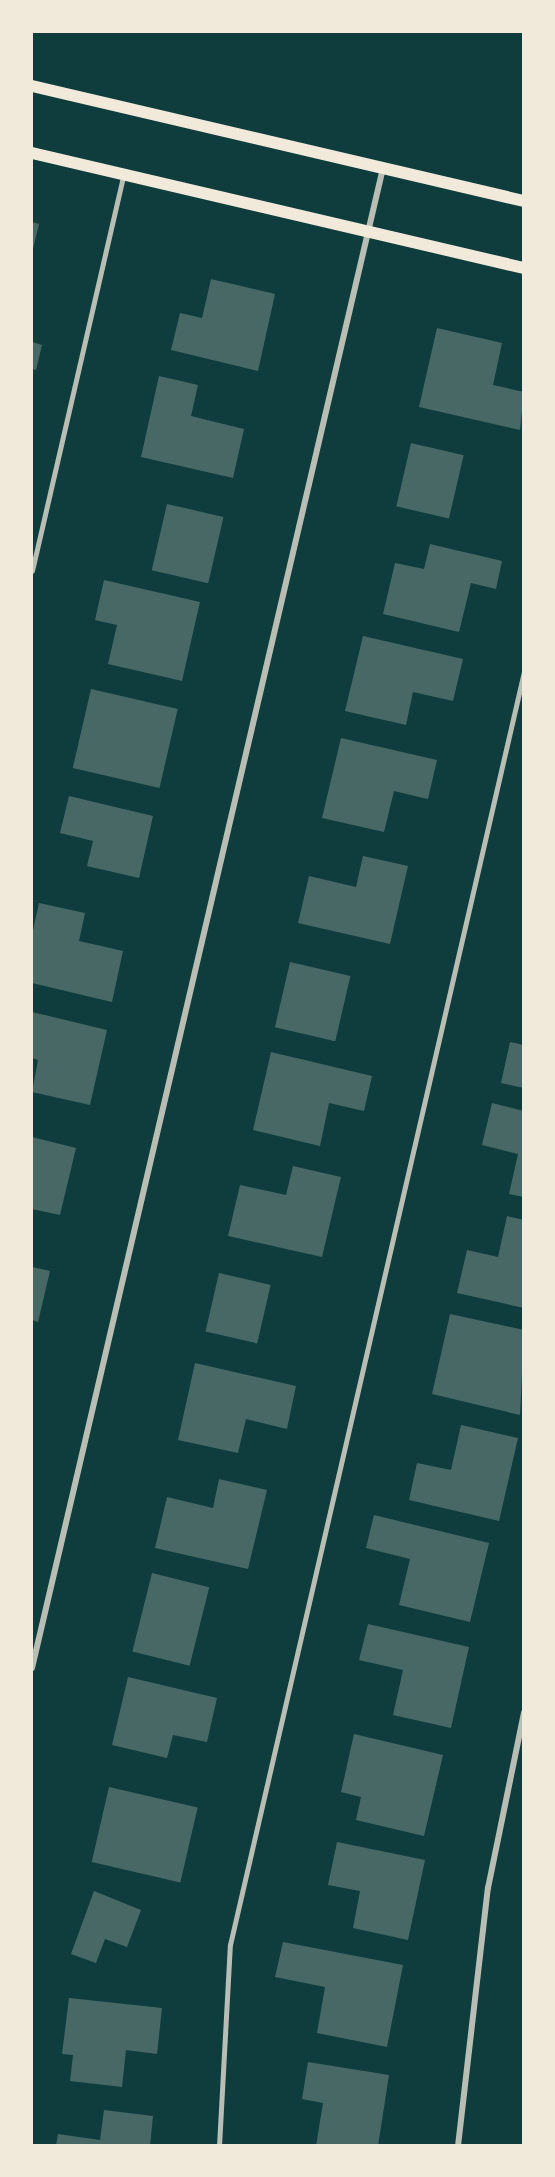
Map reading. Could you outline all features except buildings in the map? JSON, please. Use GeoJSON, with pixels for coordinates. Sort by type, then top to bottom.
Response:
{"type":"FeatureCollection","features":[{"type":"Feature","properties":{"kind":"main road"},"geometry":{"type":"LineString","coordinates":[[32,86],[524,201]]}},
{"type":"Feature","properties":{"kind":"main road"},"geometry":{"type":"LineString","coordinates":[[32,153],[524,268]]}},
{"type":"Feature","properties":{"kind":"street"},"geometry":{"type":"LineString","coordinates":[[32,1668],[383,168]]}},
{"type":"Feature","properties":{"kind":"street"},"geometry":{"type":"LineString","coordinates":[[458,2145],[488,1888],[524,1713]]}},
{"type":"Feature","properties":{"kind":"lane"},"geometry":{"type":"LineString","coordinates":[[32,571],[123,175]]}},
{"type":"Feature","properties":{"kind":"lane"},"geometry":{"type":"LineString","coordinates":[[219,2145],[230,1945],[524,672]]}}]}
